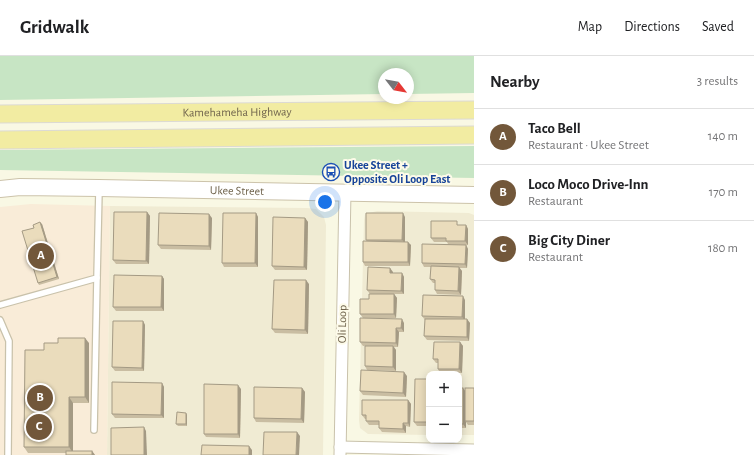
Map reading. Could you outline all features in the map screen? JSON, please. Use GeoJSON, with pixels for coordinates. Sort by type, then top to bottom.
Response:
{"type":"FeatureCollection","features":[{"type":"Feature","properties":{"kind":"main road","name":"Kamehameha Highway"},"geometry":{"type":"LineString","coordinates":[[0,114],[474,110]]}},
{"type":"Feature","properties":{"kind":"main road","name":"Kamehameha Highway"},"geometry":{"type":"LineString","coordinates":[[0,140],[474,135]]}},
{"type":"Feature","properties":{"kind":"street","name":"Ukee Street"},"geometry":{"type":"LineString","coordinates":[[0,189],[20,187],[474,194]]}},
{"type":"Feature","properties":{"kind":"street","name":"Oli Loop"},"geometry":{"type":"LineString","coordinates":[[340,451],[345,192]]}},
{"type":"Feature","properties":{"kind":"street"},"geometry":{"type":"LineString","coordinates":[[340,451],[474,450]]}},
{"type":"Feature","properties":{"kind":"lane"},"geometry":{"type":"LineString","coordinates":[[94,430],[99,188]]}},
{"type":"Feature","properties":{"kind":"lane"},"geometry":{"type":"LineString","coordinates":[[0,306],[97,278]]}},
{"type":"Feature","properties":{"kind":"lane"},"geometry":{"type":"LineString","coordinates":[[0,320],[9,341],[8,455]]}},
{"type":"Feature","properties":{"kind":"shaded area"},"geometry":{"type":"Polygon","coordinates":[[[31,204],[110,206],[107,455],[0,455],[0,207],[31,204]]]}},
{"type":"Feature","properties":{"kind":"shaded area"},"geometry":{"type":"Polygon","coordinates":[[[110,206],[307,208],[316,209],[324,217],[326,225],[323,455],[107,455],[110,206]]]}},
{"type":"Feature","properties":{"kind":"shaded area"},"geometry":{"type":"Polygon","coordinates":[[[377,211],[469,213],[474,215],[474,435],[462,435],[462,371],[426,371],[426,435],[368,434],[360,428],[365,214],[377,211]]]}},
{"type":"Feature","properties":{"kind":"green space"},"geometry":{"type":"Polygon","coordinates":[[[0,56],[474,56],[474,93],[414,94],[414,68],[378,68],[378,94],[0,100],[0,56]]]}},
{"type":"Feature","properties":{"kind":"green space"},"geometry":{"type":"Polygon","coordinates":[[[474,146],[474,178],[0,170],[0,150],[474,146]]]}},
{"type":"Feature","properties":{"kind":"building"},"geometry":{"type":"Polygon","coordinates":[[[114,212],[147,212],[146,261],[113,260],[114,212]]]}},
{"type":"Feature","properties":{"kind":"building"},"geometry":{"type":"Polygon","coordinates":[[[159,213],[209,214],[209,246],[158,245],[159,213]]]}},
{"type":"Feature","properties":{"kind":"building"},"geometry":{"type":"Polygon","coordinates":[[[223,213],[256,213],[255,263],[222,263],[223,213]]]}},
{"type":"Feature","properties":{"kind":"building"},"geometry":{"type":"Polygon","coordinates":[[[366,213],[403,213],[402,240],[366,240],[366,213]]]}},
{"type":"Feature","properties":{"kind":"building"},"geometry":{"type":"Polygon","coordinates":[[[273,217],[305,218],[304,267],[272,266],[273,217]]]}},
{"type":"Feature","properties":{"kind":"building"},"geometry":{"type":"Polygon","coordinates":[[[431,221],[457,221],[457,225],[466,225],[465,241],[446,241],[446,238],[431,238],[431,221]]]}},
{"type":"Feature","properties":{"kind":"building"},"geometry":{"type":"Polygon","coordinates":[[[40,222],[57,277],[38,283],[22,231],[34,228],[33,225],[40,222]]]}},
{"type":"Feature","properties":{"kind":"building"},"geometry":{"type":"Polygon","coordinates":[[[363,241],[408,242],[408,262],[363,262],[363,241]]]}},
{"type":"Feature","properties":{"kind":"building"},"geometry":{"type":"Polygon","coordinates":[[[422,244],[466,245],[465,264],[422,263],[422,244]]]}},
{"type":"Feature","properties":{"kind":"building"},"geometry":{"type":"Polygon","coordinates":[[[431,266],[459,267],[458,291],[435,290],[435,280],[430,279],[431,266]]]}},
{"type":"Feature","properties":{"kind":"building"},"geometry":{"type":"Polygon","coordinates":[[[368,267],[390,268],[390,273],[402,273],[401,291],[367,290],[368,267]]]}},
{"type":"Feature","properties":{"kind":"building"},"geometry":{"type":"Polygon","coordinates":[[[114,275],[162,276],[161,307],[113,307],[114,275]]]}},
{"type":"Feature","properties":{"kind":"building"},"geometry":{"type":"Polygon","coordinates":[[[274,280],[306,280],[305,330],[272,329],[274,280]]]}},
{"type":"Feature","properties":{"kind":"building"},"geometry":{"type":"Polygon","coordinates":[[[369,294],[394,294],[394,314],[360,314],[360,299],[369,299],[369,294]]]}},
{"type":"Feature","properties":{"kind":"building"},"geometry":{"type":"Polygon","coordinates":[[[423,295],[463,296],[462,317],[422,316],[423,295]]]}},
{"type":"Feature","properties":{"kind":"building"},"geometry":{"type":"Polygon","coordinates":[[[360,318],[402,319],[401,328],[396,328],[396,343],[360,342],[360,318]]]}},
{"type":"Feature","properties":{"kind":"building"},"geometry":{"type":"Polygon","coordinates":[[[425,319],[467,319],[467,337],[424,336],[425,319]]]}},
{"type":"Feature","properties":{"kind":"building"},"geometry":{"type":"Polygon","coordinates":[[[113,321],[143,321],[142,368],[112,367],[113,321]]]}},
{"type":"Feature","properties":{"kind":"building"},"geometry":{"type":"Polygon","coordinates":[[[58,338],[85,338],[85,397],[69,397],[69,447],[24,447],[25,350],[44,350],[44,343],[58,343],[58,338]]]}},
{"type":"Feature","properties":{"kind":"building"},"geometry":{"type":"Polygon","coordinates":[[[434,342],[460,342],[459,369],[438,369],[438,359],[433,359],[434,342]]]}},
{"type":"Feature","properties":{"kind":"building"},"geometry":{"type":"Polygon","coordinates":[[[365,346],[393,346],[393,367],[365,366],[365,346]]]}},
{"type":"Feature","properties":{"kind":"building"},"geometry":{"type":"Polygon","coordinates":[[[361,370],[404,372],[403,393],[360,391],[361,370]]]}},
{"type":"Feature","properties":{"kind":"building"},"geometry":{"type":"Polygon","coordinates":[[[415,379],[426,379],[426,422],[414,422],[415,379]]]}},
{"type":"Feature","properties":{"kind":"building"},"geometry":{"type":"Polygon","coordinates":[[[112,382],[162,383],[161,415],[112,414],[112,382]]]}},
{"type":"Feature","properties":{"kind":"building"},"geometry":{"type":"Polygon","coordinates":[[[204,384],[238,385],[238,434],[204,434],[204,384]]]}},
{"type":"Feature","properties":{"kind":"building"},"geometry":{"type":"Polygon","coordinates":[[[254,387],[302,388],[301,419],[254,418],[254,387]]]}},
{"type":"Feature","properties":{"kind":"building"},"geometry":{"type":"Polygon","coordinates":[[[462,388],[463,388],[462,424],[462,388]]]}},
{"type":"Feature","properties":{"kind":"building"},"geometry":{"type":"Polygon","coordinates":[[[465,388],[474,388],[474,421],[465,421],[465,388]]]}},
{"type":"Feature","properties":{"kind":"building"},"geometry":{"type":"Polygon","coordinates":[[[362,400],[408,400],[408,423],[403,423],[403,429],[379,428],[379,421],[366,421],[366,415],[362,415],[362,400]]]}},
{"type":"Feature","properties":{"kind":"building"},"geometry":{"type":"Polygon","coordinates":[[[177,412],[186,413],[186,424],[176,424],[177,412]]]}},
{"type":"Feature","properties":{"kind":"building"},"geometry":{"type":"Polygon","coordinates":[[[144,427],[144,455],[111,455],[111,428],[144,427]]]}},
{"type":"Feature","properties":{"kind":"building"},"geometry":{"type":"Polygon","coordinates":[[[264,432],[297,432],[296,455],[263,455],[264,432]]]}},
{"type":"Feature","properties":{"kind":"building"},"geometry":{"type":"Polygon","coordinates":[[[202,445],[249,446],[249,455],[201,455],[202,445]]]}},
{"type":"Feature","properties":{"kind":"building"},"geometry":{"type":"Polygon","coordinates":[[[66,451],[92,451],[92,455],[66,455],[66,451]]]}},
{"type":"Feature","properties":{"kind":"place","name":"Ukee Street + Opposite Oli Loop East"},"geometry":{"type":"Point","coordinates":[331,172]}},
{"type":"Feature","properties":{"kind":"place","name":"Taco Bell"},"geometry":{"type":"Point","coordinates":[41,256]}},
{"type":"Feature","properties":{"kind":"place","name":"Loco Moco Drive-Inn"},"geometry":{"type":"Point","coordinates":[40,398]}},
{"type":"Feature","properties":{"kind":"place","name":"Big City Diner"},"geometry":{"type":"Point","coordinates":[39,427]}}]}
